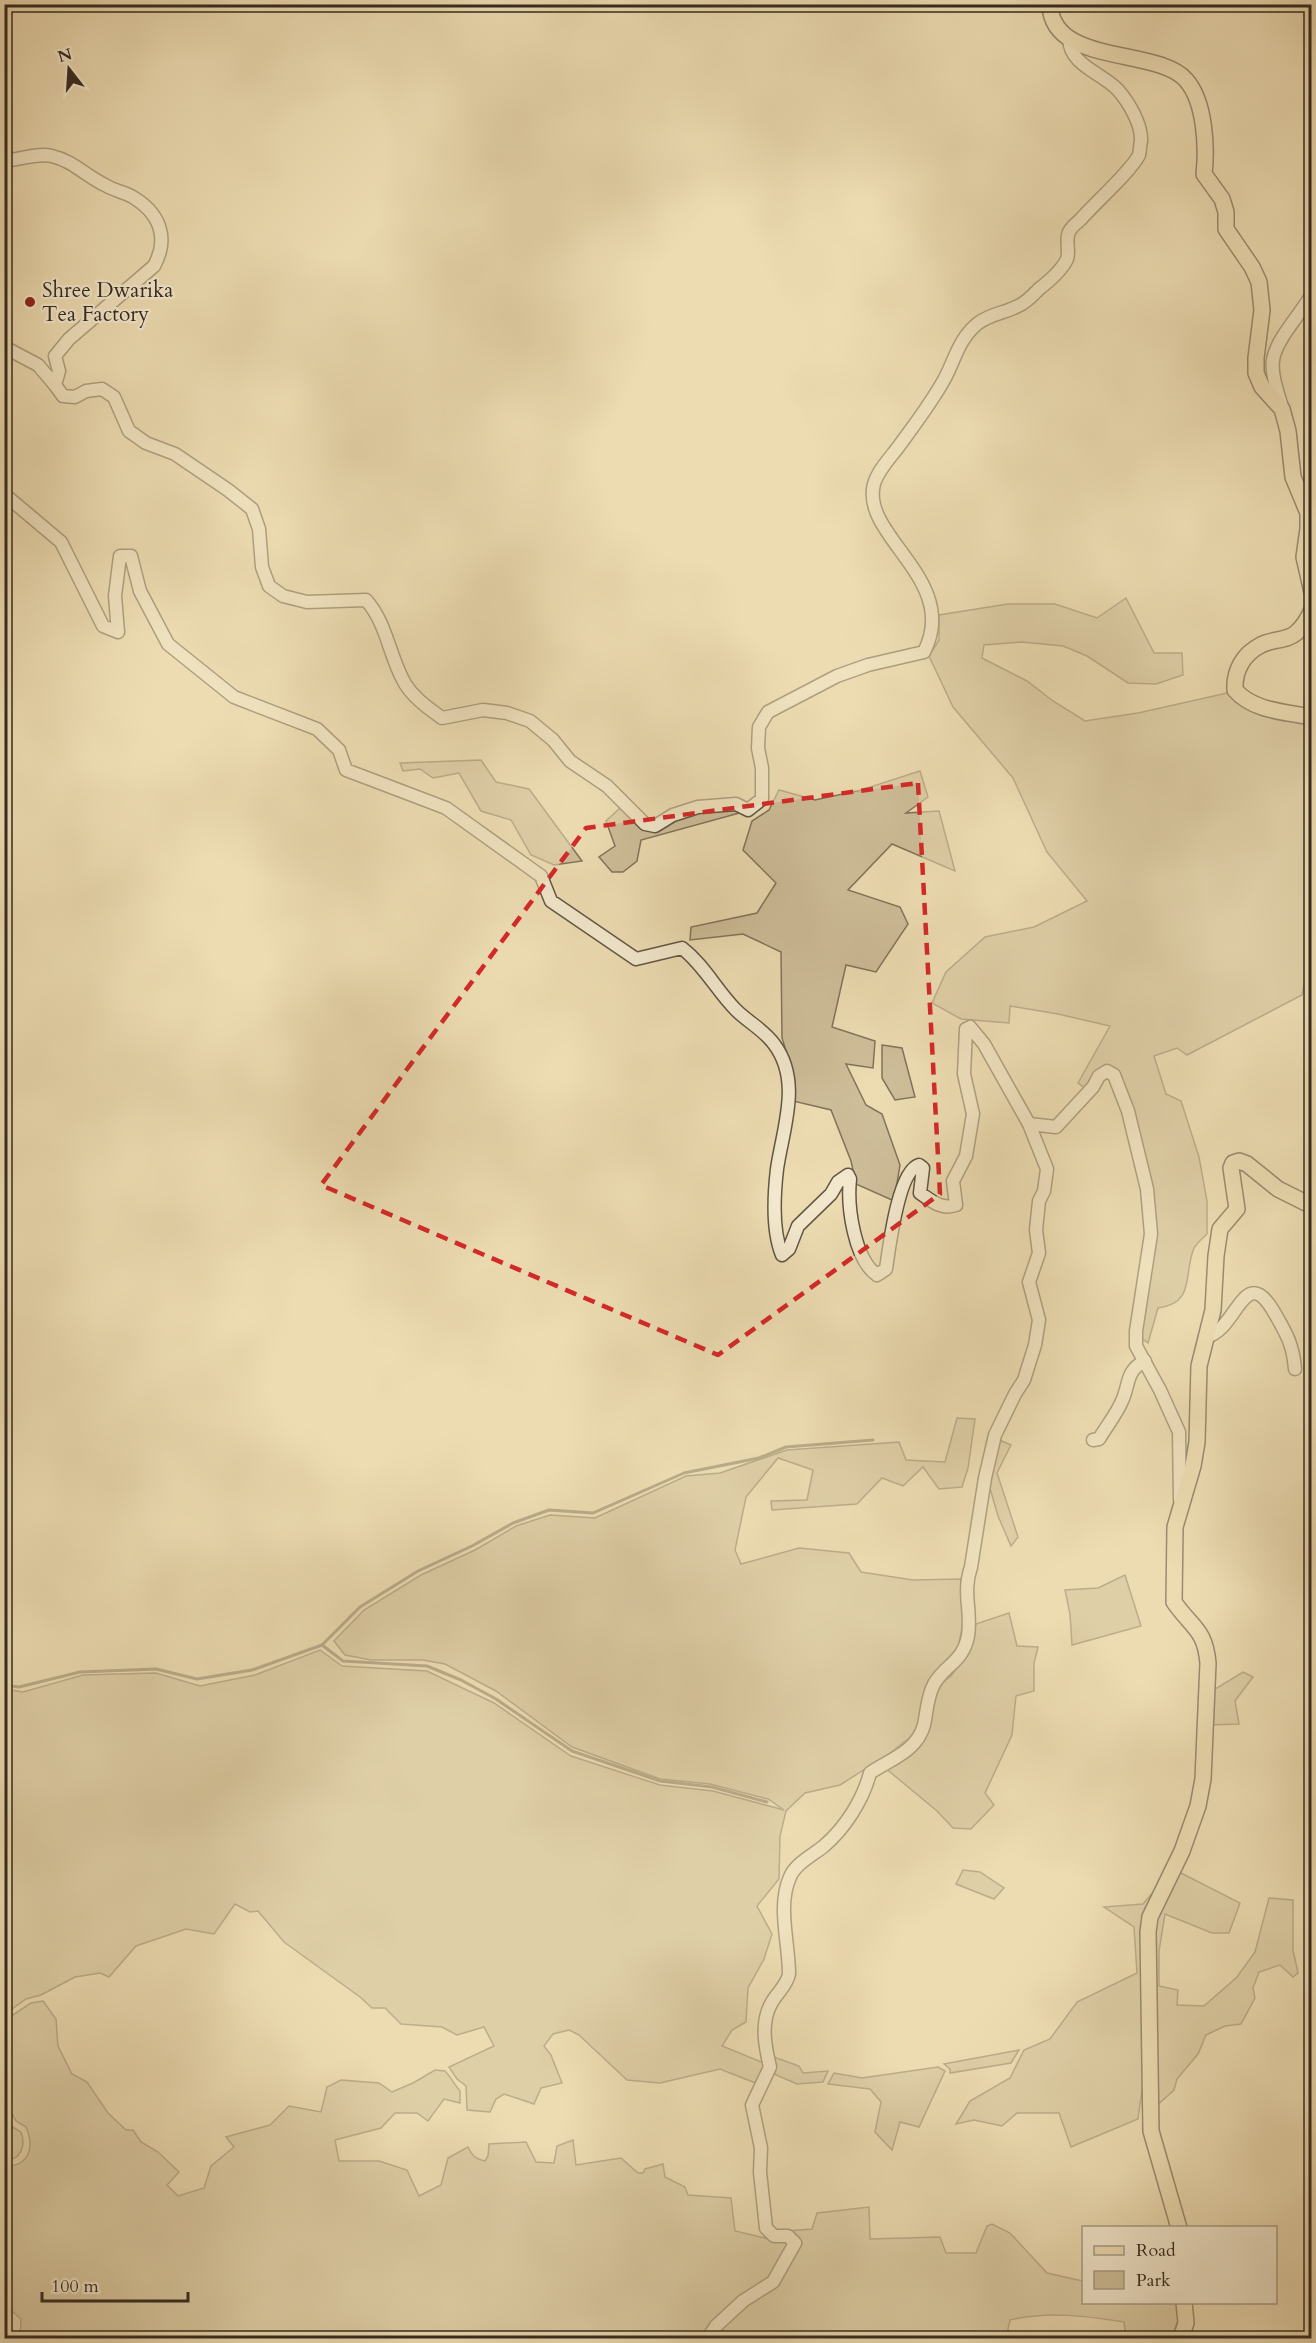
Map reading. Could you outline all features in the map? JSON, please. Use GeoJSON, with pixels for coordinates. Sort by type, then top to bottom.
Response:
{"type":"FeatureCollection","features":[{"type":"Feature","properties":{"kind":"main road"},"geometry":{"type":"LineString","coordinates":[[1050,4],[1050,14],[1054,24],[1069,39],[1097,50],[1174,70],[1187,80],[1198,103],[1206,157],[1204,174],[1222,199],[1226,212],[1226,229],[1252,267],[1259,282],[1262,310],[1256,373],[1262,387],[1282,409],[1288,431],[1293,477],[1308,513],[1304,557],[1311,592]]}},
{"type":"Feature","properties":{"kind":"main road"},"geometry":{"type":"LineString","coordinates":[[1311,610],[1307,622],[1295,634],[1261,644],[1239,664],[1234,677],[1235,690],[1243,700],[1256,706],[1311,717]]}},
{"type":"Feature","properties":{"kind":"main road"},"geometry":{"type":"LineString","coordinates":[[1178,2226],[1151,2131],[1148,1932],[1150,1917],[1182,1851],[1198,1806],[1203,1779],[1208,1663],[1207,1646],[1203,1636],[1174,1602],[1175,1527],[1193,1466],[1197,1442],[1199,1366],[1213,1310],[1220,1229],[1237,1209],[1233,1163],[1239,1161],[1247,1164],[1278,1189],[1311,1206]]}},
{"type":"Feature","properties":{"kind":"main road"},"geometry":{"type":"LineString","coordinates":[[1180,2338],[1186,2323],[1184,2304]]}},
{"type":"Feature","properties":{"kind":"street"},"geometry":{"type":"LineString","coordinates":[[5,347],[38,364],[63,396],[75,397],[86,391],[102,389],[114,397],[129,431],[146,443],[175,454],[252,509],[259,529],[262,567],[269,586],[283,596],[307,602],[366,600],[376,611],[403,681],[422,703],[442,718],[483,710],[507,713],[530,720],[553,740],[570,761],[607,786],[645,824],[655,826],[673,815],[698,807],[736,804],[748,810],[762,799],[762,768],[758,748],[759,727],[768,712],[837,676],[868,665],[924,652],[932,638],[933,621],[930,604],[912,565],[885,531],[874,499],[874,484],[945,378],[962,339],[978,323],[994,314],[1020,306],[1056,273],[1067,259],[1069,232],[1140,153],[1141,138],[1137,122],[1128,106],[1117,89],[1078,60],[1070,50],[1069,39]]}},
{"type":"Feature","properties":{"kind":"street"},"geometry":{"type":"LineString","coordinates":[[4,154],[11,160],[50,155],[70,162],[104,185],[146,206],[156,220],[162,235],[162,251],[154,266],[69,339],[55,356],[59,371],[55,385]]}},
{"type":"Feature","properties":{"kind":"street"},"geometry":{"type":"LineString","coordinates":[[1282,409],[1274,377],[1273,361],[1277,345],[1301,313],[1311,294]]}},
{"type":"Feature","properties":{"kind":"street"},"geometry":{"type":"LineString","coordinates":[[4,494],[61,542],[103,626],[118,632],[115,596],[120,556],[131,556],[140,591],[168,644],[234,697],[317,729],[339,750],[346,770],[446,808],[541,876],[551,901],[636,959],[682,948],[692,956],[737,1011],[774,1043],[783,1059],[788,1075],[790,1092],[784,1138],[777,1168],[775,1204],[782,1256],[789,1249],[798,1226],[831,1194],[838,1182],[848,1175],[853,1227],[869,1269],[877,1275],[886,1269],[890,1231],[895,1212],[908,1174],[914,1166],[923,1167],[920,1192],[939,1206],[949,1207],[956,1204],[953,1181],[966,1156],[973,1114],[964,1074],[966,1029],[970,1027],[984,1044],[1029,1124],[1047,1169],[1044,1191],[1039,1201],[1036,1230],[1039,1253],[1029,1282],[1039,1320],[1035,1346],[1024,1380],[1007,1408],[989,1456],[971,1567],[967,1579],[968,1635],[962,1653],[935,1682],[929,1695],[924,1723],[916,1742],[906,1752],[870,1773],[859,1802],[833,1838],[790,1875],[784,1907],[789,1974],[787,1982],[769,2007],[764,2042],[771,2067],[752,2105],[761,2148],[760,2172],[766,2228],[774,2236],[788,2236],[795,2243],[773,2282],[743,2301],[716,2326],[708,2338]]}},
{"type":"Feature","properties":{"kind":"street"},"geometry":{"type":"LineString","coordinates":[[1029,1124],[1056,1127],[1093,1087],[1099,1076],[1107,1071],[1114,1075],[1128,1111],[1147,1189],[1151,1234],[1136,1332],[1136,1346],[1179,1432],[1180,1509]]}},
{"type":"Feature","properties":{"kind":"street"},"geometry":{"type":"LineString","coordinates":[[1205,1337],[1220,1331],[1243,1298],[1249,1294],[1258,1293],[1264,1297],[1273,1310],[1294,1350],[1295,1369]]}},
{"type":"Feature","properties":{"kind":"street"},"geometry":{"type":"LineString","coordinates":[[1093,1440],[1099,1439],[1115,1415],[1135,1366],[1145,1361]]}},
{"type":"Feature","properties":{"kind":"highlighted area"},"geometry":{"type":"Polygon","coordinates":[[[918,783],[940,1194],[718,1355],[321,1185],[586,828],[918,783]]]}},
{"type":"Feature","properties":{"kind":"green space"},"geometry":{"type":"Polygon","coordinates":[[[1126,598],[1154,653],[1182,653],[1183,675],[1156,684],[1128,683],[1087,656],[1063,646],[1022,642],[984,645],[982,658],[1027,681],[1085,721],[1138,713],[1227,693],[1241,703],[1311,721],[1312,945],[1302,995],[1187,1055],[1177,1048],[1154,1056],[1166,1094],[1181,1101],[1199,1157],[1207,1201],[1207,1234],[1194,1248],[1183,1294],[1170,1305],[1158,1308],[1148,1343],[1139,1336],[1146,1311],[1152,1186],[1127,1090],[1117,1071],[1085,1088],[1078,1083],[1110,1026],[1010,1006],[1009,1023],[961,1019],[932,1003],[946,972],[985,937],[1034,927],[1087,901],[1047,852],[1013,778],[953,707],[929,656],[939,640],[939,615],[1008,604],[1055,604],[1097,618],[1126,598]]]}},
{"type":"Feature","properties":{"kind":"green space"},"geometry":{"type":"Polygon","coordinates":[[[481,760],[496,782],[529,789],[582,861],[554,865],[531,855],[511,820],[481,811],[459,773],[433,778],[420,769],[403,771],[400,763],[481,760]]]}},
{"type":"Feature","properties":{"kind":"green space"},"geometry":{"type":"Polygon","coordinates":[[[920,771],[928,797],[906,813],[939,811],[955,871],[892,844],[848,890],[900,907],[908,924],[876,972],[846,965],[832,1027],[875,1041],[873,1068],[846,1064],[866,1105],[882,1114],[900,1165],[894,1201],[856,1184],[851,1161],[831,1110],[793,1101],[791,1067],[782,1038],[781,952],[743,934],[690,940],[691,927],[757,913],[776,883],[743,850],[752,821],[769,810],[779,790],[815,800],[861,790],[920,771]]]}},
{"type":"Feature","properties":{"kind":"green space"},"geometry":{"type":"Polygon","coordinates":[[[620,808],[641,827],[704,811],[743,812],[641,840],[637,861],[623,872],[612,872],[599,857],[615,846],[606,821],[620,808]]]}},
{"type":"Feature","properties":{"kind":"green space"},"geometry":{"type":"Polygon","coordinates":[[[882,1045],[902,1048],[915,1097],[895,1100],[882,1078],[882,1045]]]}},
{"type":"Feature","properties":{"kind":"green space"},"geometry":{"type":"Polygon","coordinates":[[[957,1418],[975,1419],[968,1468],[962,1487],[939,1489],[923,1467],[903,1486],[882,1478],[857,1504],[772,1510],[771,1501],[807,1500],[813,1470],[778,1458],[746,1497],[735,1550],[741,1564],[799,1548],[849,1553],[861,1572],[913,1580],[961,1579],[964,1618],[958,1648],[913,1735],[889,1754],[840,1785],[805,1793],[786,1811],[780,1836],[779,1879],[757,1906],[772,1934],[764,1959],[748,1988],[746,2022],[732,2030],[722,2046],[764,2063],[764,2072],[758,2084],[720,2069],[660,2083],[627,2080],[579,2035],[569,2030],[553,2034],[544,2046],[551,2055],[562,2083],[541,2088],[534,2104],[504,2094],[496,2099],[490,2112],[467,2110],[466,2086],[457,2079],[449,2067],[494,2046],[484,2027],[457,2035],[442,2027],[401,2024],[385,2008],[372,2008],[284,1942],[258,1911],[250,1912],[235,1904],[214,1934],[186,1929],[136,1946],[109,1977],[100,1973],[75,1977],[41,1995],[26,1999],[5,2014],[5,1689],[23,1692],[83,1675],[156,1673],[200,1686],[255,1675],[320,1650],[342,1666],[427,1671],[494,1703],[571,1756],[660,1785],[713,1791],[784,1810],[768,1799],[710,1784],[660,1779],[572,1747],[496,1691],[445,1664],[423,1660],[371,1660],[345,1655],[334,1641],[364,1610],[421,1575],[475,1550],[516,1526],[550,1515],[595,1518],[686,1476],[720,1473],[787,1450],[899,1442],[906,1460],[945,1462],[957,1418]]]}},
{"type":"Feature","properties":{"kind":"green space"},"geometry":{"type":"Polygon","coordinates":[[[999,1440],[1011,1445],[997,1473],[1018,1537],[1011,1546],[998,1516],[987,1478],[999,1440]]]}},
{"type":"Feature","properties":{"kind":"green space"},"geometry":{"type":"Polygon","coordinates":[[[1125,1575],[1141,1626],[1072,1645],[1070,1614],[1065,1590],[1098,1588],[1125,1575]]]}},
{"type":"Feature","properties":{"kind":"green space"},"geometry":{"type":"Polygon","coordinates":[[[1009,1613],[1017,1646],[1038,1647],[1034,1663],[1034,1691],[1016,1696],[1012,1735],[985,1793],[994,1805],[971,1829],[953,1828],[937,1811],[884,1767],[908,1754],[937,1686],[951,1676],[965,1656],[976,1624],[1009,1613]]]}},
{"type":"Feature","properties":{"kind":"green space"},"geometry":{"type":"Polygon","coordinates":[[[1243,1672],[1253,1677],[1235,1701],[1239,1724],[1209,1725],[1212,1691],[1243,1672]]]}},
{"type":"Feature","properties":{"kind":"green space"},"geometry":{"type":"Polygon","coordinates":[[[963,1870],[980,1872],[1004,1888],[994,1899],[956,1884],[963,1870]]]}},
{"type":"Feature","properties":{"kind":"green space"},"geometry":{"type":"Polygon","coordinates":[[[1179,1872],[1240,1903],[1229,1933],[1212,1933],[1165,1914],[1159,1951],[1159,1986],[1178,1990],[1177,2005],[1204,2006],[1237,1977],[1255,1952],[1269,1898],[1293,1900],[1293,1950],[1298,1973],[1293,1977],[1280,1965],[1259,1972],[1253,1988],[1255,1998],[1241,2024],[1225,2026],[1206,2035],[1198,2054],[1177,2079],[1174,2090],[1154,2108],[1153,1936],[1157,1915],[1179,1872]]]}},
{"type":"Feature","properties":{"kind":"green space"},"geometry":{"type":"Polygon","coordinates":[[[1154,1891],[1157,1894],[1142,2029],[1143,2083],[1138,2119],[1071,2147],[1059,2113],[1017,2113],[1002,2126],[974,2120],[956,2124],[970,2101],[1010,2078],[1024,2050],[1050,2039],[1077,2002],[1137,1973],[1134,1927],[1104,1907],[1143,1904],[1154,1891]]]}},
{"type":"Feature","properties":{"kind":"green space"},"geometry":{"type":"Polygon","coordinates":[[[43,2001],[56,2019],[58,2046],[72,2074],[87,2082],[108,2113],[126,2130],[133,2130],[141,2142],[158,2152],[179,2172],[167,2185],[178,2196],[204,2188],[211,2166],[234,2147],[226,2137],[270,2125],[289,2106],[321,2112],[327,2087],[341,2080],[379,2083],[392,2092],[435,2070],[445,2071],[449,2076],[460,2091],[460,2103],[444,2099],[428,2121],[417,2113],[395,2113],[381,2128],[335,2140],[339,2161],[379,2161],[407,2170],[419,2196],[441,2185],[448,2158],[468,2147],[474,2156],[485,2161],[489,2144],[526,2142],[536,2162],[554,2163],[557,2146],[573,2140],[576,2165],[621,2158],[638,2173],[643,2173],[645,2169],[663,2164],[665,2177],[685,2187],[688,2195],[731,2198],[735,2231],[791,2244],[780,2269],[706,2338],[20,2338],[21,2319],[5,2305],[4,2166],[24,2160],[30,2149],[30,2142],[26,2127],[16,2121],[5,2100],[5,2020],[31,2003],[43,2001]]]}},
{"type":"Feature","properties":{"kind":"green space"},"geometry":{"type":"Polygon","coordinates":[[[1019,2050],[1011,2063],[950,2073],[950,2069],[944,2064],[1019,2050]]]}},
{"type":"Feature","properties":{"kind":"green space"},"geometry":{"type":"Polygon","coordinates":[[[771,2056],[799,2066],[803,2073],[828,2071],[823,2082],[797,2084],[774,2074],[775,2067],[771,2056]]]}},
{"type":"Feature","properties":{"kind":"green space"},"geometry":{"type":"Polygon","coordinates":[[[938,2067],[945,2071],[919,2127],[900,2122],[892,2150],[875,2132],[881,2102],[870,2089],[828,2084],[834,2073],[862,2078],[938,2067]]]}},
{"type":"Feature","properties":{"kind":"green space"},"geometry":{"type":"Polygon","coordinates":[[[5,2113],[11,2126],[21,2132],[23,2142],[21,2151],[10,2160],[5,2160],[5,2113]]]}},
{"type":"Feature","properties":{"kind":"green space"},"geometry":{"type":"Polygon","coordinates":[[[869,2207],[870,2239],[940,2237],[946,2253],[976,2253],[987,2226],[992,2224],[1010,2233],[1047,2273],[1082,2281],[1082,2304],[1175,2304],[1180,2314],[1172,2338],[1126,2338],[1124,2322],[1053,2315],[1010,2320],[1006,2338],[712,2338],[793,2256],[787,2231],[812,2229],[817,2213],[869,2207]]]}},
{"type":"Feature","properties":{"kind":"waterway"},"geometry":{"type":"LineString","coordinates":[[4,1685],[19,1687],[80,1672],[156,1669],[197,1679],[252,1670],[322,1645],[360,1607],[418,1571],[472,1546],[513,1523],[549,1510],[593,1513],[684,1473],[759,1458],[786,1447],[873,1440]]}},
{"type":"Feature","properties":{"kind":"waterway"},"geometry":{"type":"LineString","coordinates":[[322,1645],[343,1661],[427,1666],[461,1680],[496,1699],[572,1751],[660,1781],[712,1787],[767,1802]]}},
{"type":"Feature","properties":{"kind":"place","name":"Shree Dwarika Tea Factory"},"geometry":{"type":"Point","coordinates":[30,302]}}]}
